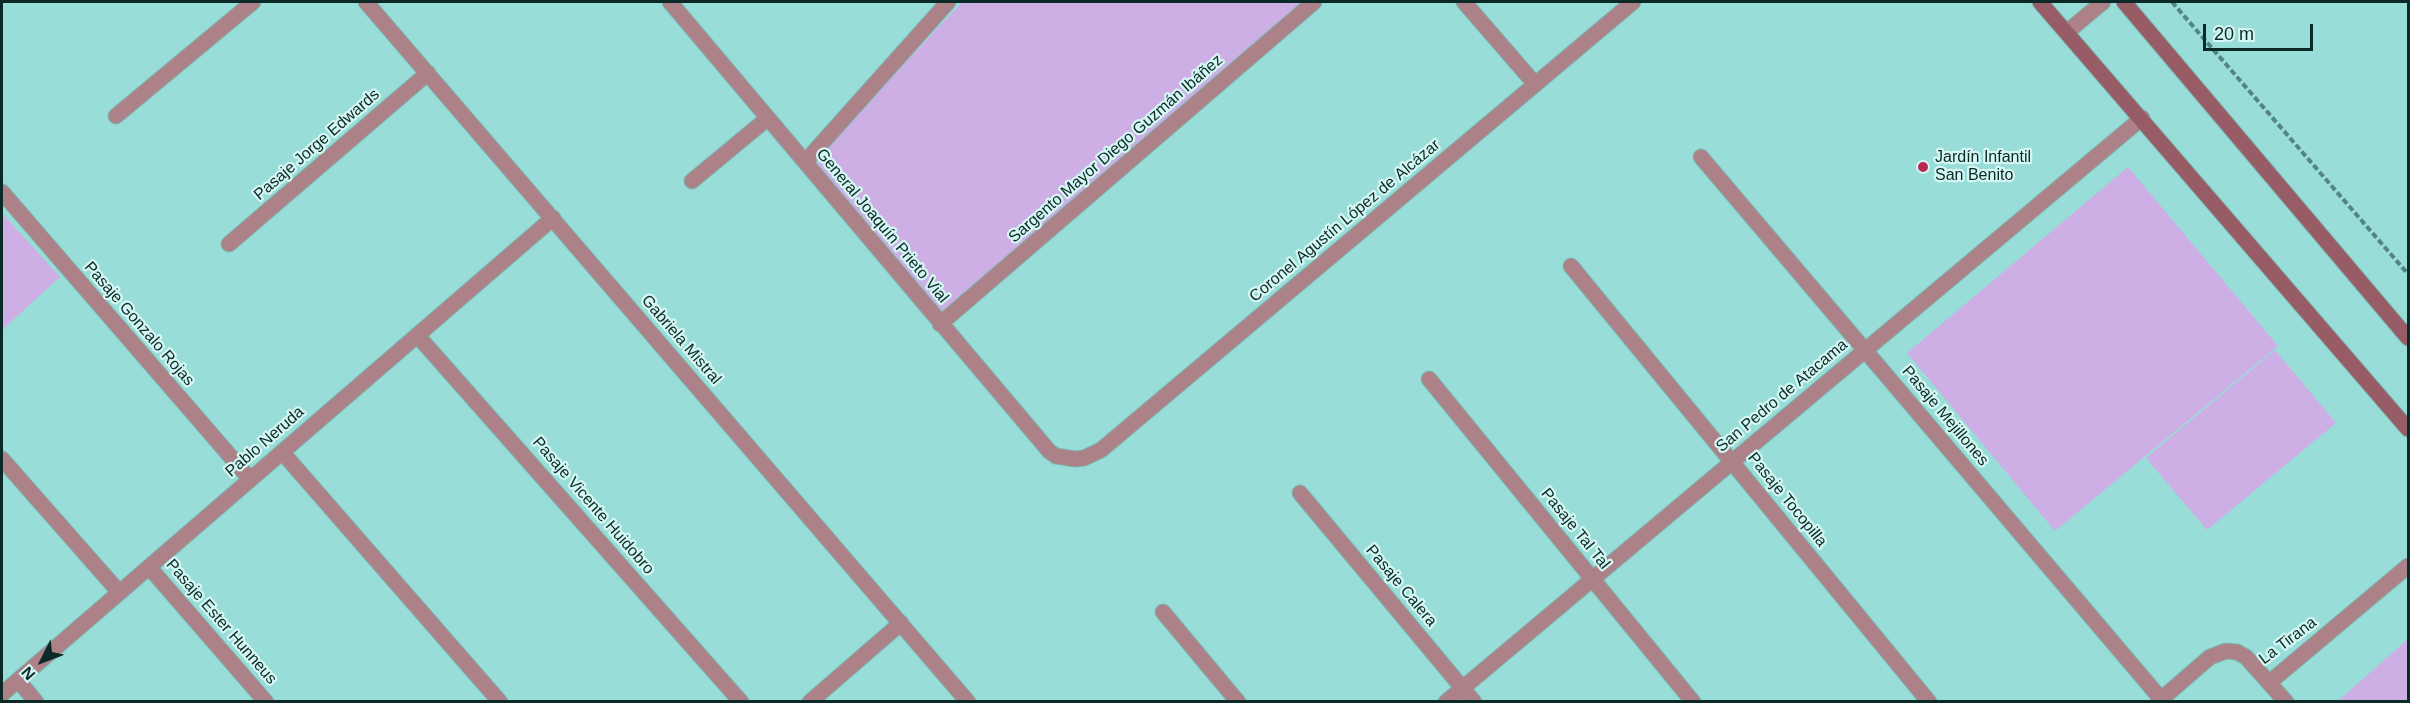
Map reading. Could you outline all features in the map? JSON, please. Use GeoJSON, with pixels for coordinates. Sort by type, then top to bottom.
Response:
{"type":"FeatureCollection","features":[{"type":"Feature","properties":{"kind":"street"},"geometry":{"type":"LineString","coordinates":[[116,116],[253,2]]}},
{"type":"Feature","properties":{"kind":"street","name":"Gabriela Mistral"},"geometry":{"type":"LineString","coordinates":[[366,2],[968,702]]}},
{"type":"Feature","properties":{"kind":"street","name":"General Joaquín Prieto Vial"},"geometry":{"type":"LineString","coordinates":[[670,2],[1048,451],[1056,456],[1075,459]]}},
{"type":"Feature","properties":{"kind":"street"},"geometry":{"type":"LineString","coordinates":[[805,162],[948,2]]}},
{"type":"Feature","properties":{"kind":"street","name":"Sargento Mayor Diego Guzmán Ibáñez"},"geometry":{"type":"LineString","coordinates":[[940,324],[1314,2]]}},
{"type":"Feature","properties":{"kind":"street"},"geometry":{"type":"LineString","coordinates":[[1464,2],[1535,84]]}},
{"type":"Feature","properties":{"kind":"street","name":"Coronel Agustín López de Alcázar"},"geometry":{"type":"LineString","coordinates":[[1075,459],[1084,458],[1101,450],[1633,2]]}},
{"type":"Feature","properties":{"kind":"street"},"geometry":{"type":"LineString","coordinates":[[2040,2],[2409,429]]}},
{"type":"Feature","properties":{"kind":"street"},"geometry":{"type":"LineString","coordinates":[[2067,32],[2103,2]]}},
{"type":"Feature","properties":{"kind":"street"},"geometry":{"type":"LineString","coordinates":[[2124,2],[2409,338]]}},
{"type":"Feature","properties":{"kind":"street","name":"Pasaje Jorge Edwards"},"geometry":{"type":"LineString","coordinates":[[229,244],[428,73]]}},
{"type":"Feature","properties":{"kind":"street"},"geometry":{"type":"LineString","coordinates":[[692,181],[768,118]]}},
{"type":"Feature","properties":{"kind":"street","name":"San Pedro de Atacama"},"geometry":{"type":"LineString","coordinates":[[1446,702],[2142,118]]}},
{"type":"Feature","properties":{"kind":"street","name":"Pasaje Mejillones"},"geometry":{"type":"LineString","coordinates":[[1701,157],[2160,700]]}},
{"type":"Feature","properties":{"kind":"street","name":"Pasaje Gonzalo Rojas"},"geometry":{"type":"LineString","coordinates":[[2,192],[250,479]]}},
{"type":"Feature","properties":{"kind":"street","name":"Pablo Neruda"},"geometry":{"type":"LineString","coordinates":[[2,694],[553,218]]}},
{"type":"Feature","properties":{"kind":"street","name":"Pasaje Tocopilla"},"geometry":{"type":"LineString","coordinates":[[1571,266],[1929,702]]}},
{"type":"Feature","properties":{"kind":"street","name":"Pasaje Vicente Huidobro"},"geometry":{"type":"LineString","coordinates":[[417,335],[741,702]]}},
{"type":"Feature","properties":{"kind":"street","name":"Pasaje Tal Tal"},"geometry":{"type":"LineString","coordinates":[[1429,379],[1693,702]]}},
{"type":"Feature","properties":{"kind":"street"},"geometry":{"type":"LineString","coordinates":[[282,452],[501,702]]}},
{"type":"Feature","properties":{"kind":"street"},"geometry":{"type":"LineString","coordinates":[[2,459],[119,592]]}},
{"type":"Feature","properties":{"kind":"street","name":"Pasaje Calera"},"geometry":{"type":"LineString","coordinates":[[1300,493],[1474,702]]}},
{"type":"Feature","properties":{"kind":"street","name":"La Tirana"},"geometry":{"type":"LineString","coordinates":[[2160,700],[2210,657],[2226,651],[2237,652],[2246,657],[2270,682],[2409,566]]}},
{"type":"Feature","properties":{"kind":"street","name":"Pasaje Ester Hunneus"},"geometry":{"type":"LineString","coordinates":[[149,567],[266,702]]}},
{"type":"Feature","properties":{"kind":"street"},"geometry":{"type":"LineString","coordinates":[[1163,612],[1238,702]]}},
{"type":"Feature","properties":{"kind":"street"},"geometry":{"type":"LineString","coordinates":[[810,702],[901,623]]}},
{"type":"Feature","properties":{"kind":"street"},"geometry":{"type":"LineString","coordinates":[[18,680],[36,702]]}},
{"type":"Feature","properties":{"kind":"street"},"geometry":{"type":"LineString","coordinates":[[2270,682],[2286,702]]}},
{"type":"Feature","properties":{"kind":"path"},"geometry":{"type":"LineString","coordinates":[[2172,2],[2409,274]]}},
{"type":"Feature","properties":{"kind":"shaded area"},"geometry":{"type":"Polygon","coordinates":[[[962,2],[1306,2],[941,316],[812,162],[962,2]]]}},
{"type":"Feature","properties":{"kind":"shaded area"},"geometry":{"type":"Polygon","coordinates":[[[2128,167],[2278,346],[2055,531],[1907,353],[2128,167]]]}},
{"type":"Feature","properties":{"kind":"shaded area"},"geometry":{"type":"Polygon","coordinates":[[[2,213],[60,277],[2,330],[2,213]]]}},
{"type":"Feature","properties":{"kind":"shaded area"},"geometry":{"type":"Polygon","coordinates":[[[2275,350],[2336,423],[2207,530],[2146,458],[2275,350]]]}},
{"type":"Feature","properties":{"kind":"shaded area"},"geometry":{"type":"Polygon","coordinates":[[[2408,639],[2408,701],[2338,701],[2408,639]]]}},
{"type":"Feature","properties":{"kind":"place","name":"Jardín Infantil San Benito"},"geometry":{"type":"Point","coordinates":[1923,167]}}]}
